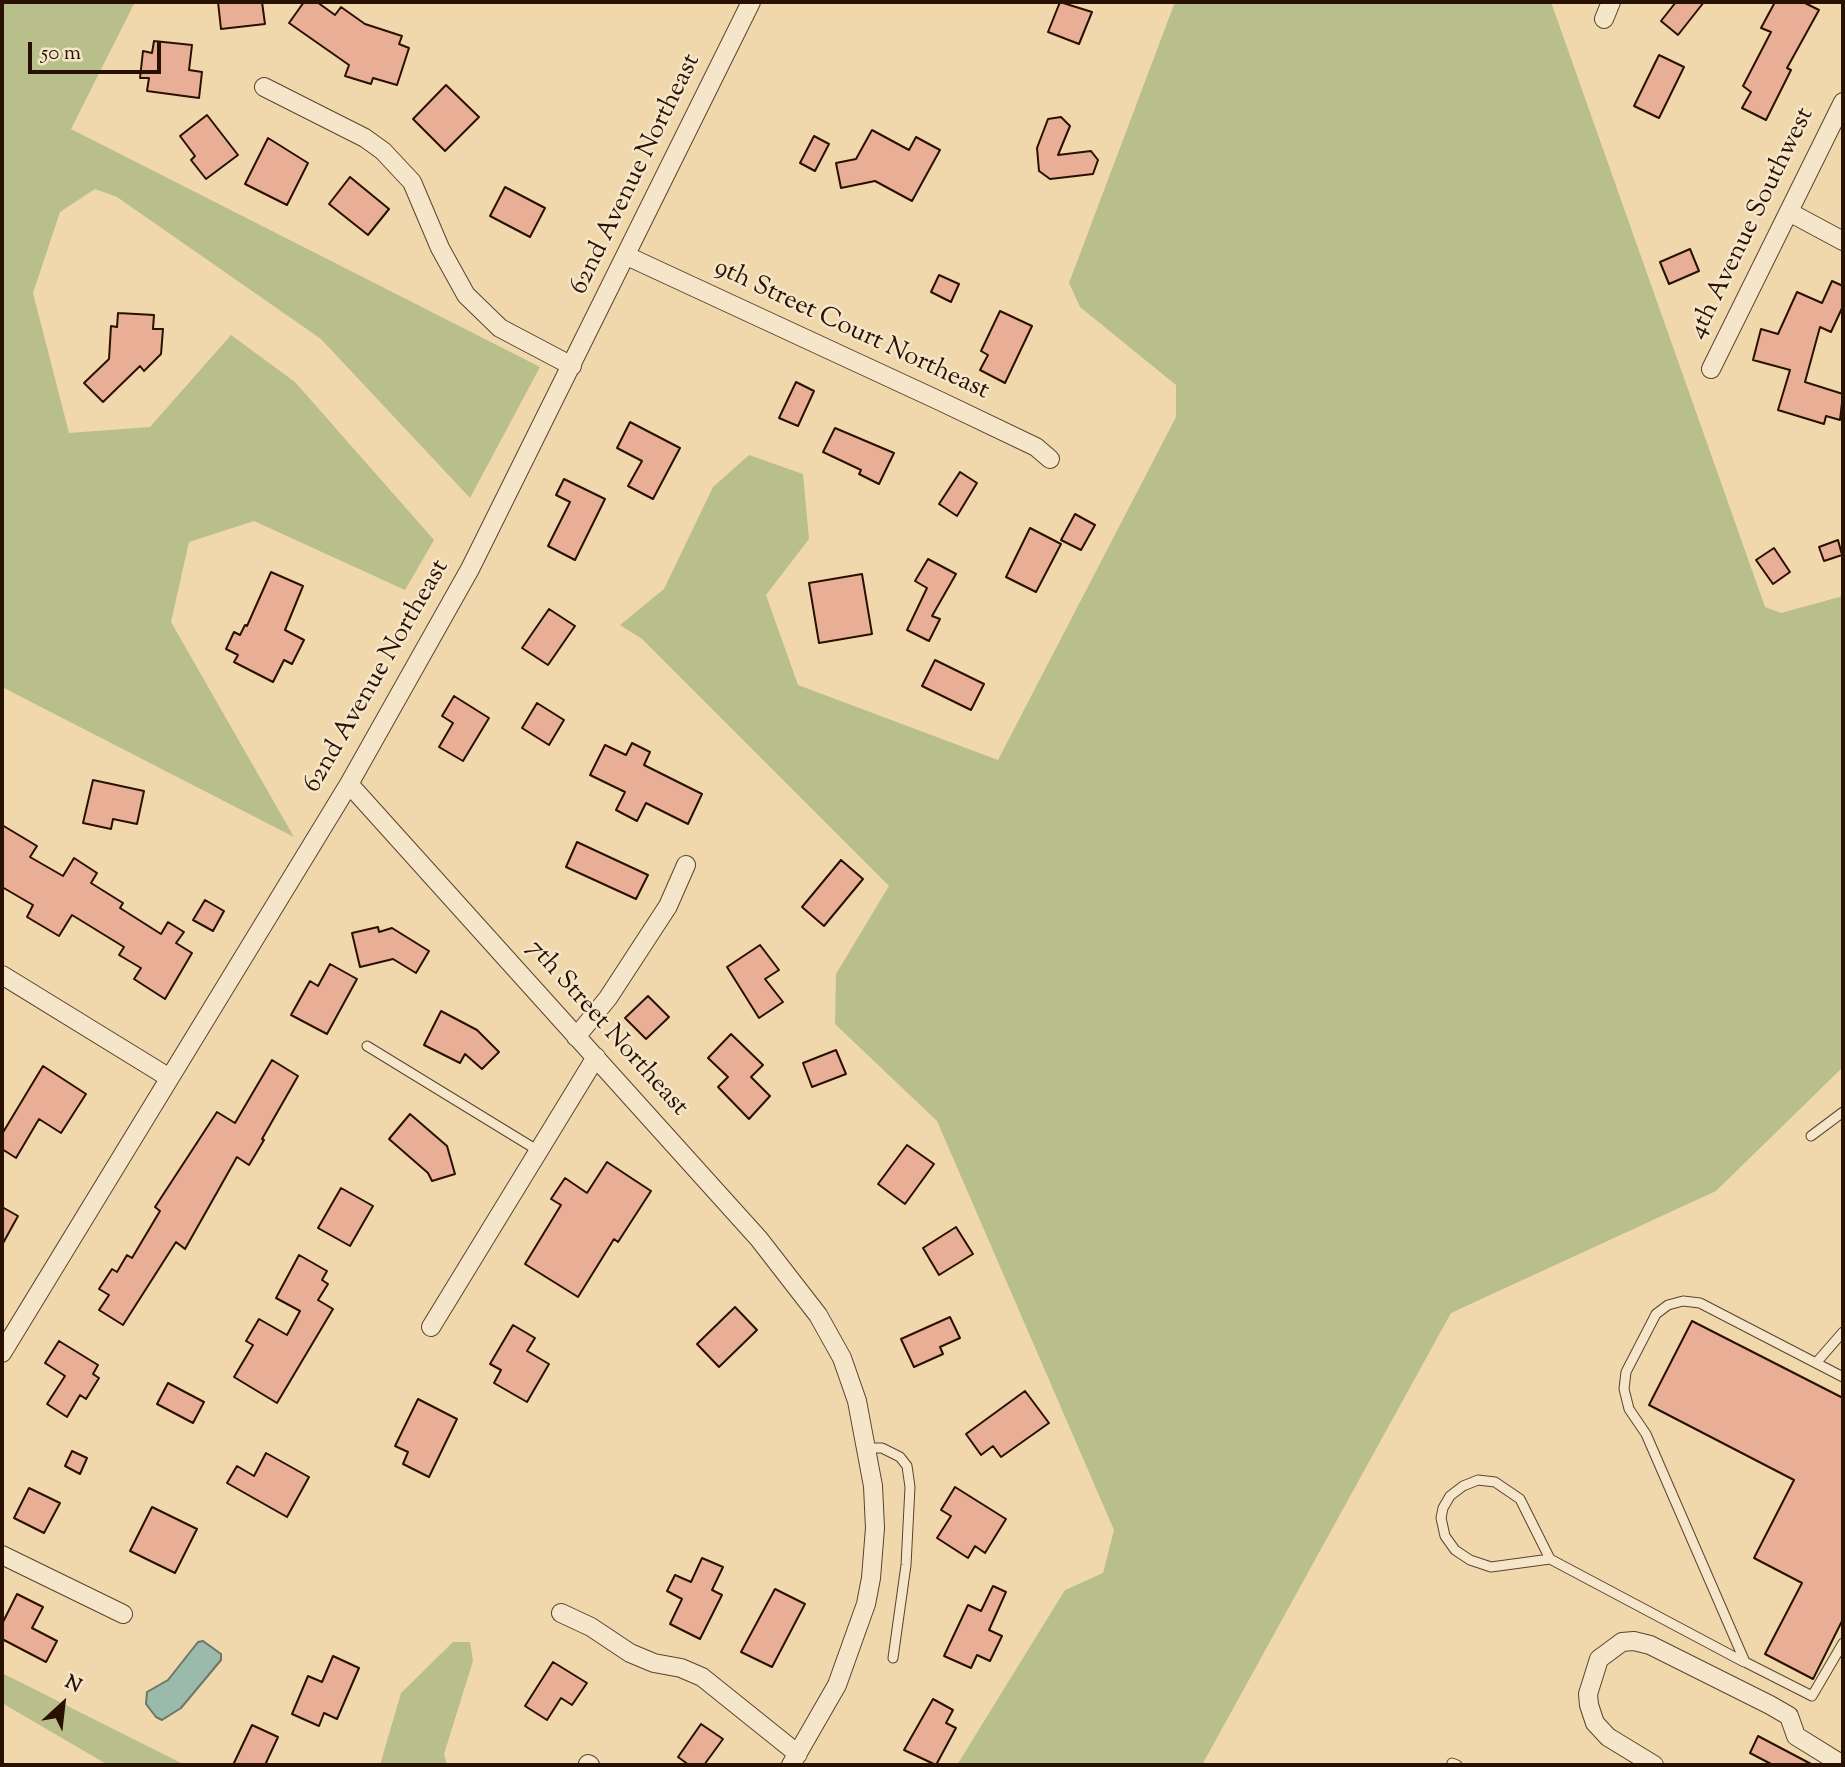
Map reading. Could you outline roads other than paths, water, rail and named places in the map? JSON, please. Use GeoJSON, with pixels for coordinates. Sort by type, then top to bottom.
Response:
{"type":"FeatureCollection","features":[{"type":"Feature","properties":{"kind":"street","name":"62nd Avenue Northeast"},"geometry":{"type":"LineString","coordinates":[[2,1353],[349,784],[470,569],[751,2]]}},
{"type":"Feature","properties":{"kind":"street"},"geometry":{"type":"LineString","coordinates":[[1604,19],[1611,2]]}},
{"type":"Feature","properties":{"kind":"street"},"geometry":{"type":"LineString","coordinates":[[264,87],[365,138],[383,151],[412,182],[456,280],[475,304],[500,328],[572,366]]}},
{"type":"Feature","properties":{"kind":"street","name":"4th Avenue Southwest"},"geometry":{"type":"LineString","coordinates":[[1711,369],[1843,102]]}},
{"type":"Feature","properties":{"kind":"street"},"geometry":{"type":"LineString","coordinates":[[1789,212],[1843,241]]}},
{"type":"Feature","properties":{"kind":"street","name":"9th Street Court Northeast"},"geometry":{"type":"LineString","coordinates":[[627,256],[1036,447],[1050,459]]}},
{"type":"Feature","properties":{"kind":"street","name":"7th Street Northeast"},"geometry":{"type":"LineString","coordinates":[[349,784],[759,1238],[818,1315],[842,1358],[857,1401],[867,1448],[873,1486],[875,1528],[866,1604],[837,1685],[795,1760]]}},
{"type":"Feature","properties":{"kind":"street"},"geometry":{"type":"LineString","coordinates":[[576,1037],[608,998],[668,906],[686,865]]}},
{"type":"Feature","properties":{"kind":"street"},"geometry":{"type":"LineString","coordinates":[[2,975],[168,1077]]}},
{"type":"Feature","properties":{"kind":"street"},"geometry":{"type":"LineString","coordinates":[[431,1327],[596,1057]]}},
{"type":"Feature","properties":{"kind":"street"},"geometry":{"type":"LineString","coordinates":[[2,1555],[123,1614]]}},
{"type":"Feature","properties":{"kind":"street"},"geometry":{"type":"LineString","coordinates":[[561,1613],[591,1627],[630,1653],[702,1677],[795,1760]]}},
{"type":"Feature","properties":{"kind":"street"},"geometry":{"type":"LineString","coordinates":[[1654,1765],[1608,1737],[1595,1723],[1589,1705],[1588,1694],[1599,1659],[1610,1647],[1622,1643],[1634,1641],[1650,1645],[1770,1705],[1789,1716],[1796,1736],[1843,1765]]}},
{"type":"Feature","properties":{"kind":"lane"},"geometry":{"type":"LineString","coordinates":[[367,1046],[537,1150]]}},
{"type":"Feature","properties":{"kind":"lane"},"geometry":{"type":"LineString","coordinates":[[1811,1136],[1843,1112]]}},
{"type":"Feature","properties":{"kind":"lane"},"geometry":{"type":"LineString","coordinates":[[1745,1662],[1646,1434],[1629,1409],[1624,1389],[1626,1372],[1656,1314],[1668,1304],[1684,1301],[1700,1303],[1843,1377]]}},
{"type":"Feature","properties":{"kind":"lane"},"geometry":{"type":"LineString","coordinates":[[1816,1363],[1843,1332]]}},
{"type":"Feature","properties":{"kind":"lane"},"geometry":{"type":"LineString","coordinates":[[867,1448],[883,1448],[900,1457],[906,1466],[909,1487],[906,1565],[893,1658]]}},
{"type":"Feature","properties":{"kind":"lane"},"geometry":{"type":"LineString","coordinates":[[1550,1559],[1520,1499],[1495,1482],[1478,1480],[1463,1486],[1450,1496],[1443,1508],[1441,1518],[1445,1536],[1455,1550],[1470,1560],[1491,1567],[1550,1559],[1812,1696],[1840,1656],[1843,1643]]}}]}
